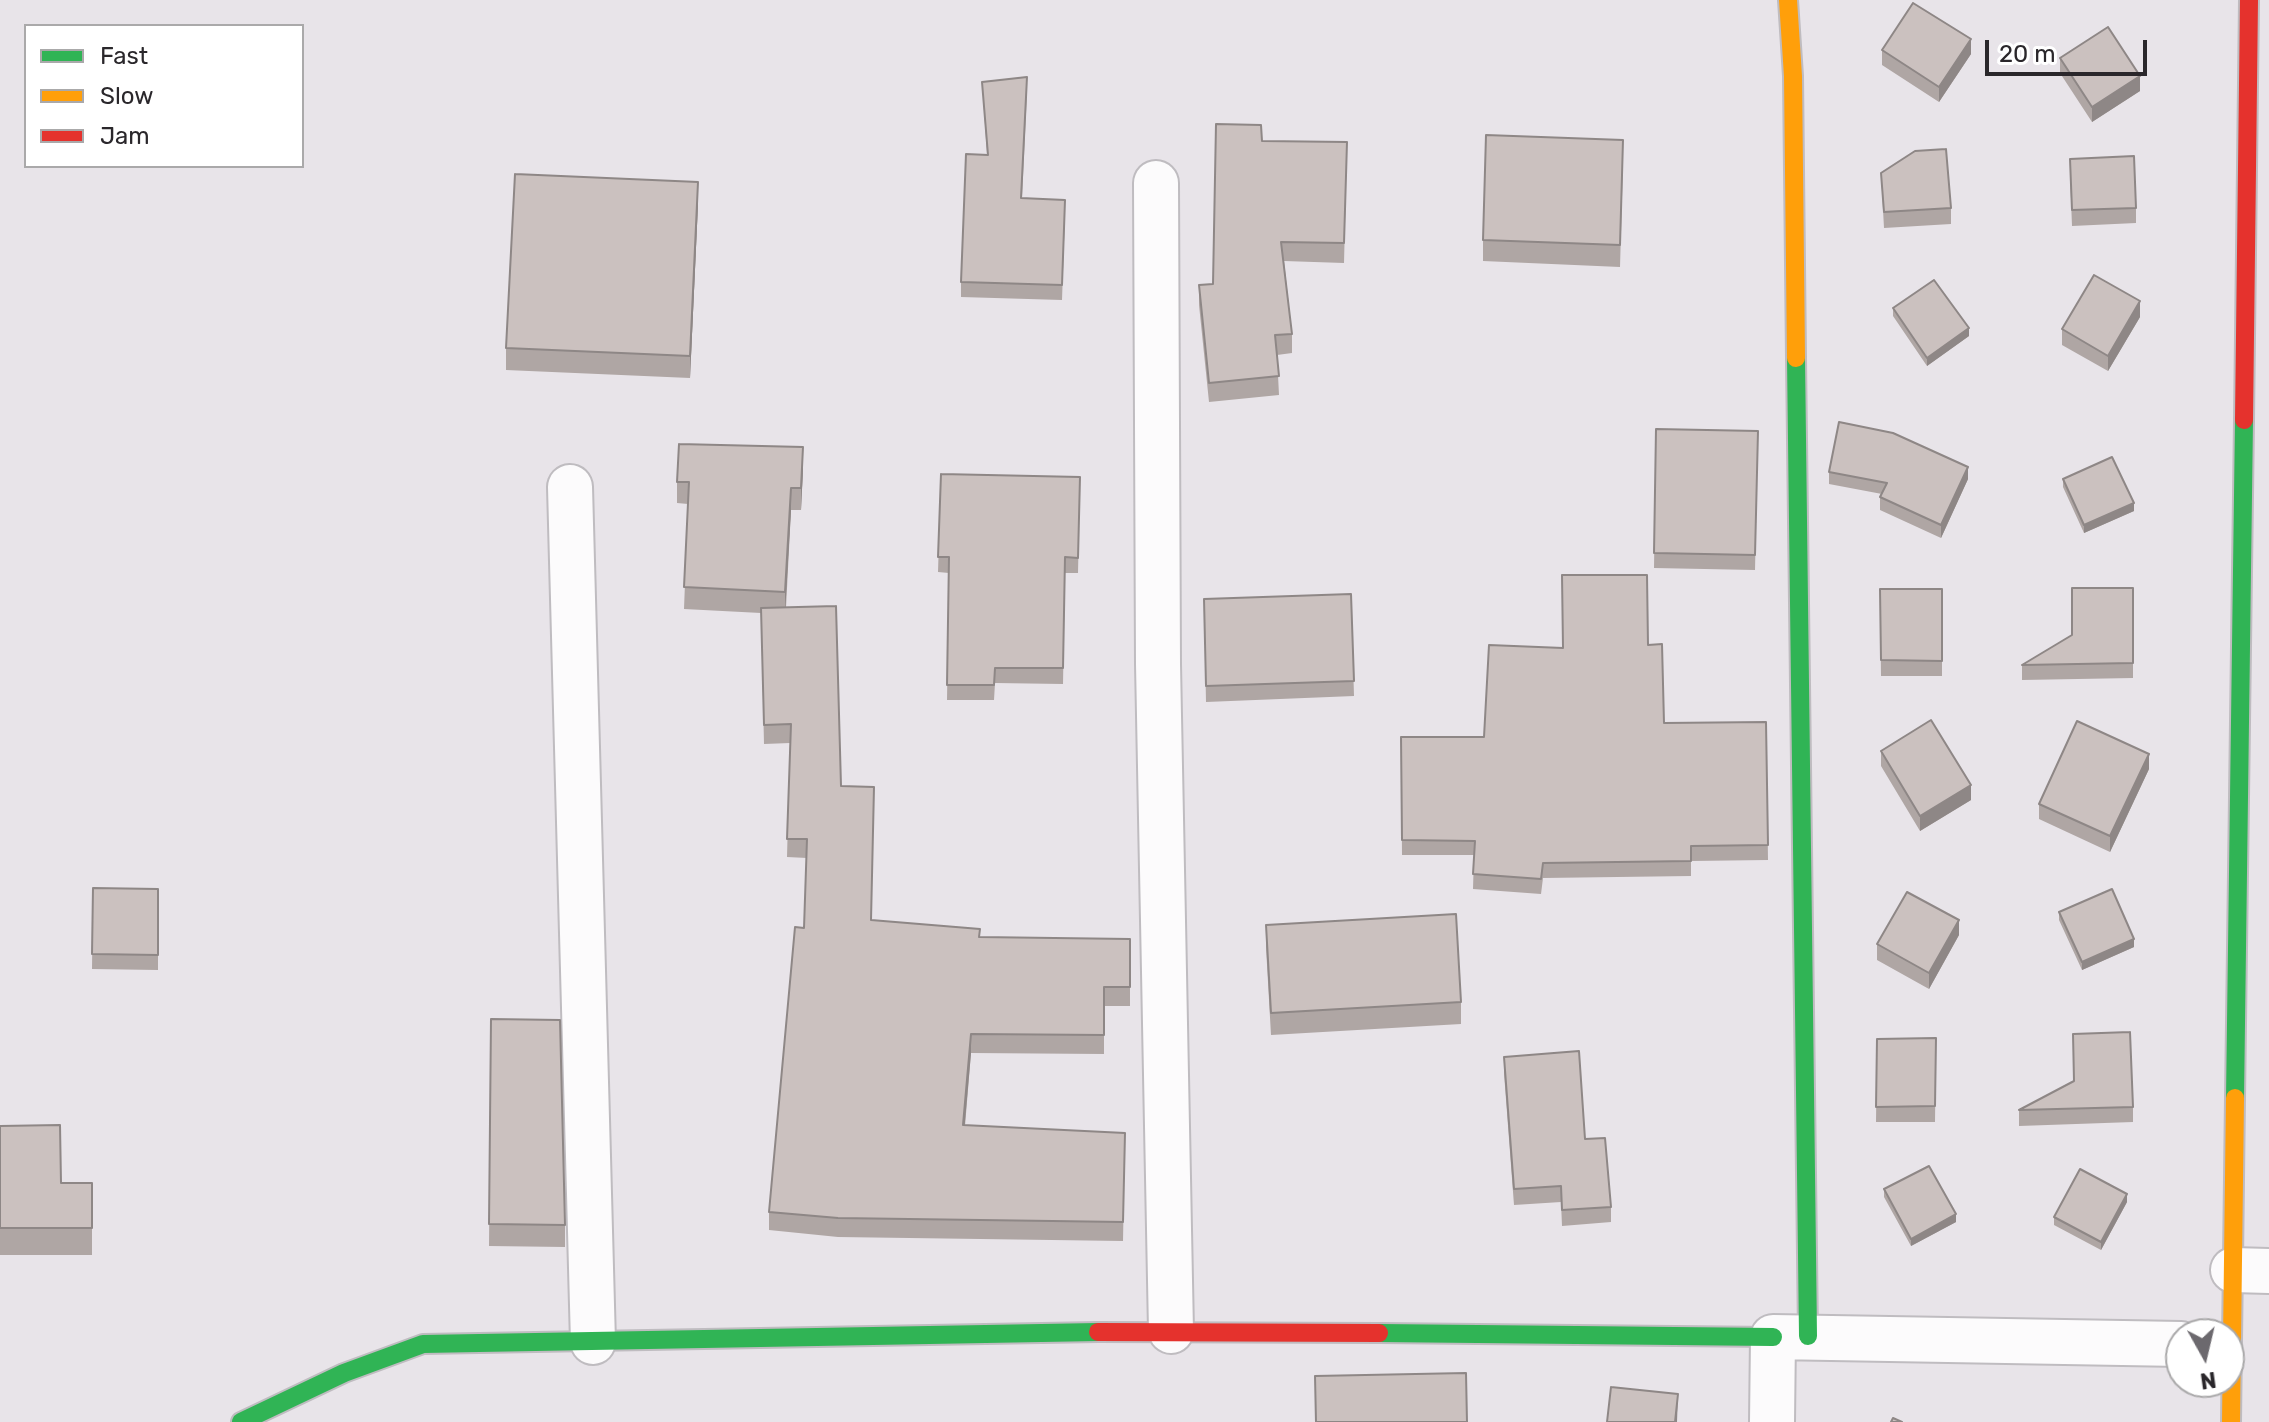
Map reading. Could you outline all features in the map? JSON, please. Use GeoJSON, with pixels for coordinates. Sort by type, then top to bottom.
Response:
{"type":"FeatureCollection","features":[{"type":"Feature","properties":{"kind":"street"},"geometry":{"type":"LineString","coordinates":[[1772,1422],[1790,1336],[1793,76],[1788,0]]}},
{"type":"Feature","properties":{"kind":"street"},"geometry":{"type":"LineString","coordinates":[[2238,1318],[2251,1271],[2249,0]]}},
{"type":"Feature","properties":{"kind":"street"},"geometry":{"type":"LineString","coordinates":[[1156,183],[1158,664],[1171,1331]]}},
{"type":"Feature","properties":{"kind":"street"},"geometry":{"type":"LineString","coordinates":[[570,487],[593,1342]]}},
{"type":"Feature","properties":{"kind":"street"},"geometry":{"type":"LineString","coordinates":[[241,1422],[344,1373],[423,1344],[1171,1331],[1790,1336],[2165,1344]]}},
{"type":"Feature","properties":{"kind":"street"},"geometry":{"type":"LineString","coordinates":[[2231,1398],[2231,1422]]}},
{"type":"Feature","properties":{"kind":"building"},"geometry":{"type":"Polygon","coordinates":[[[1913,3],[1971,39],[1939,87],[1882,50],[1913,3]]]}},
{"type":"Feature","properties":{"kind":"building"},"geometry":{"type":"Polygon","coordinates":[[[2108,27],[2140,76],[2092,107],[2060,58],[2108,27]]]}},
{"type":"Feature","properties":{"kind":"building"},"geometry":{"type":"Polygon","coordinates":[[[1027,77],[1021,198],[1065,200],[1062,285],[961,282],[966,154],[988,155],[982,82],[1027,77]]]}},
{"type":"Feature","properties":{"kind":"building"},"geometry":{"type":"Polygon","coordinates":[[[1216,124],[1261,125],[1262,141],[1347,142],[1344,243],[1281,242],[1292,334],[1275,335],[1279,376],[1209,383],[1199,285],[1213,284],[1216,124]]]}},
{"type":"Feature","properties":{"kind":"building"},"geometry":{"type":"Polygon","coordinates":[[[1486,135],[1623,140],[1620,245],[1483,240],[1486,135]]]}},
{"type":"Feature","properties":{"kind":"building"},"geometry":{"type":"Polygon","coordinates":[[[1946,149],[1951,208],[1884,212],[1881,173],[1915,151],[1946,149]]]}},
{"type":"Feature","properties":{"kind":"building"},"geometry":{"type":"Polygon","coordinates":[[[2134,156],[2136,208],[2072,210],[2070,159],[2134,156]]]}},
{"type":"Feature","properties":{"kind":"building"},"geometry":{"type":"Polygon","coordinates":[[[515,174],[698,182],[690,356],[506,348],[515,174]]]}},
{"type":"Feature","properties":{"kind":"building"},"geometry":{"type":"Polygon","coordinates":[[[2094,275],[2140,301],[2108,356],[2062,329],[2094,275]]]}},
{"type":"Feature","properties":{"kind":"building"},"geometry":{"type":"Polygon","coordinates":[[[1934,280],[1969,328],[1927,358],[1893,308],[1934,280]]]}},
{"type":"Feature","properties":{"kind":"building"},"geometry":{"type":"Polygon","coordinates":[[[1839,422],[1893,433],[1968,467],[1941,525],[1880,497],[1887,483],[1829,472],[1839,422]]]}},
{"type":"Feature","properties":{"kind":"building"},"geometry":{"type":"Polygon","coordinates":[[[1656,429],[1758,431],[1755,555],[1654,553],[1656,429]]]}},
{"type":"Feature","properties":{"kind":"building"},"geometry":{"type":"Polygon","coordinates":[[[679,444],[803,447],[801,488],[791,488],[785,592],[684,587],[689,482],[677,482],[679,444]]]}},
{"type":"Feature","properties":{"kind":"building"},"geometry":{"type":"Polygon","coordinates":[[[2112,457],[2134,503],[2084,525],[2063,479],[2112,457]]]}},
{"type":"Feature","properties":{"kind":"building"},"geometry":{"type":"Polygon","coordinates":[[[941,474],[1080,477],[1078,558],[1065,557],[1063,668],[995,668],[994,685],[947,685],[949,557],[938,557],[941,474]]]}},
{"type":"Feature","properties":{"kind":"building"},"geometry":{"type":"Polygon","coordinates":[[[1562,575],[1647,575],[1648,645],[1662,644],[1664,723],[1766,722],[1768,845],[1691,846],[1691,861],[1543,863],[1541,879],[1473,874],[1475,841],[1402,840],[1401,737],[1484,737],[1489,645],[1563,648],[1562,575]]]}},
{"type":"Feature","properties":{"kind":"building"},"geometry":{"type":"Polygon","coordinates":[[[2072,588],[2133,588],[2133,663],[2022,665],[2072,635],[2072,588]]]}},
{"type":"Feature","properties":{"kind":"building"},"geometry":{"type":"Polygon","coordinates":[[[1880,589],[1942,589],[1942,661],[1881,660],[1880,589]]]}},
{"type":"Feature","properties":{"kind":"building"},"geometry":{"type":"Polygon","coordinates":[[[1351,594],[1354,681],[1206,686],[1204,599],[1351,594]]]}},
{"type":"Feature","properties":{"kind":"building"},"geometry":{"type":"Polygon","coordinates":[[[836,606],[841,786],[874,787],[871,920],[980,929],[979,937],[1130,939],[1130,987],[1104,987],[1104,1035],[971,1034],[963,1125],[1125,1133],[1123,1222],[838,1218],[769,1212],[795,927],[804,928],[807,839],[787,839],[791,724],[764,725],[761,608],[836,606]]]}},
{"type":"Feature","properties":{"kind":"building"},"geometry":{"type":"Polygon","coordinates":[[[1931,720],[1971,785],[1920,816],[1881,751],[1931,720]]]}},
{"type":"Feature","properties":{"kind":"building"},"geometry":{"type":"Polygon","coordinates":[[[2077,721],[2149,754],[2110,836],[2039,804],[2077,721]]]}},
{"type":"Feature","properties":{"kind":"building"},"geometry":{"type":"Polygon","coordinates":[[[93,888],[158,889],[158,955],[92,954],[93,888]]]}},
{"type":"Feature","properties":{"kind":"building"},"geometry":{"type":"Polygon","coordinates":[[[2112,889],[2134,939],[2082,962],[2059,912],[2112,889]]]}},
{"type":"Feature","properties":{"kind":"building"},"geometry":{"type":"Polygon","coordinates":[[[1907,892],[1959,920],[1929,973],[1877,944],[1907,892]]]}},
{"type":"Feature","properties":{"kind":"building"},"geometry":{"type":"Polygon","coordinates":[[[1456,914],[1461,1002],[1271,1013],[1266,925],[1456,914]]]}},
{"type":"Feature","properties":{"kind":"building"},"geometry":{"type":"Polygon","coordinates":[[[491,1019],[560,1020],[565,1225],[489,1224],[491,1019]]]}},
{"type":"Feature","properties":{"kind":"building"},"geometry":{"type":"Polygon","coordinates":[[[2130,1032],[2133,1107],[2019,1110],[2074,1081],[2073,1034],[2130,1032]]]}},
{"type":"Feature","properties":{"kind":"building"},"geometry":{"type":"Polygon","coordinates":[[[1936,1038],[1935,1106],[1876,1107],[1877,1039],[1936,1038]]]}},
{"type":"Feature","properties":{"kind":"building"},"geometry":{"type":"Polygon","coordinates":[[[1579,1051],[1585,1139],[1605,1138],[1611,1207],[1562,1210],[1561,1186],[1514,1189],[1504,1057],[1579,1051]]]}},
{"type":"Feature","properties":{"kind":"building"},"geometry":{"type":"Polygon","coordinates":[[[60,1125],[61,1183],[92,1183],[92,1228],[0,1228],[0,1126],[60,1125]]]}},
{"type":"Feature","properties":{"kind":"building"},"geometry":{"type":"Polygon","coordinates":[[[1929,1166],[1956,1214],[1911,1239],[1884,1189],[1929,1166]]]}},
{"type":"Feature","properties":{"kind":"building"},"geometry":{"type":"Polygon","coordinates":[[[2080,1169],[2127,1194],[2101,1242],[2054,1217],[2080,1169]]]}},
{"type":"Feature","properties":{"kind":"building"},"geometry":{"type":"Polygon","coordinates":[[[1466,1373],[1467,1422],[1316,1422],[1315,1376],[1466,1373]]]}},
{"type":"Feature","properties":{"kind":"building"},"geometry":{"type":"Polygon","coordinates":[[[1611,1387],[1678,1394],[1675,1422],[1607,1422],[1611,1387]]]}},
{"type":"Feature","properties":{"kind":"traffic: fast"},"geometry":{"type":"LineString","coordinates":[[1796,358],[1808,1336]]}},
{"type":"Feature","properties":{"kind":"traffic: fast"},"geometry":{"type":"LineString","coordinates":[[2235,1098],[2244,420]]}},
{"type":"Feature","properties":{"kind":"traffic: fast"},"geometry":{"type":"LineString","coordinates":[[241,1422],[344,1373],[423,1344],[1098,1332]]}},
{"type":"Feature","properties":{"kind":"traffic: fast"},"geometry":{"type":"LineString","coordinates":[[1379,1333],[1773,1337]]}},
{"type":"Feature","properties":{"kind":"traffic: slow"},"geometry":{"type":"LineString","coordinates":[[1788,0],[1793,76],[1796,358]]}},
{"type":"Feature","properties":{"kind":"traffic: slow"},"geometry":{"type":"LineString","coordinates":[[2231,1422],[2235,1098]]}},
{"type":"Feature","properties":{"kind":"traffic: jam"},"geometry":{"type":"LineString","coordinates":[[2244,420],[2249,0]]}},
{"type":"Feature","properties":{"kind":"traffic: jam"},"geometry":{"type":"LineString","coordinates":[[1098,1332],[1379,1333]]}}]}
